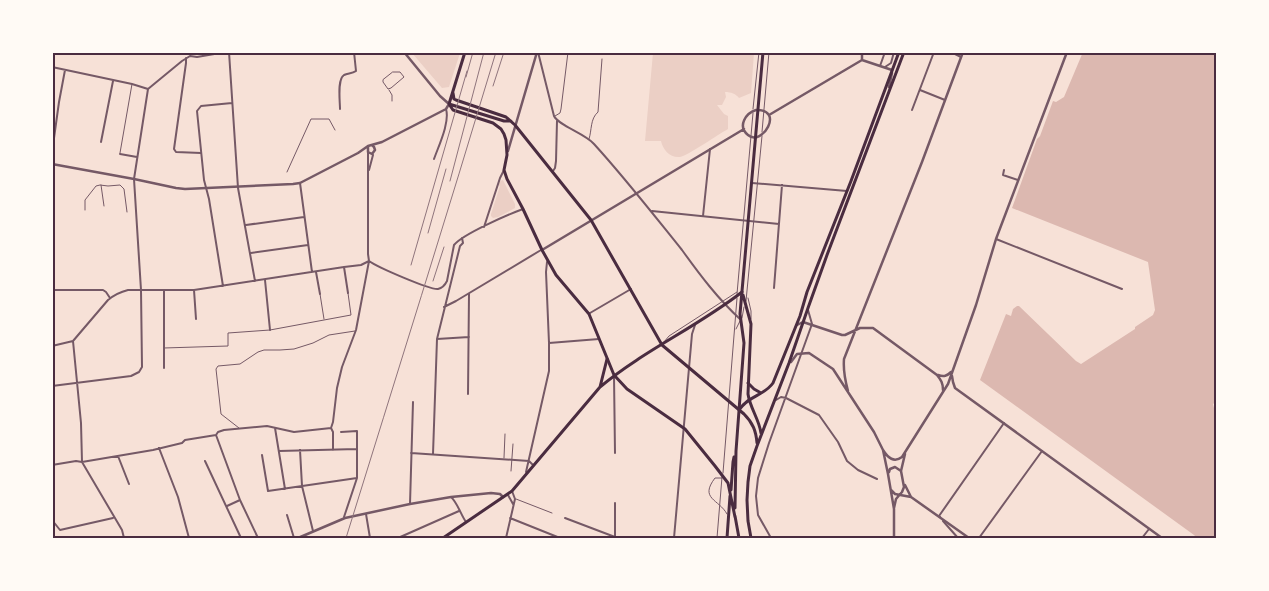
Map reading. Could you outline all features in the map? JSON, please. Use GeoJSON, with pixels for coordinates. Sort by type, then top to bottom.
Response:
{"type":"FeatureCollection","features":[{"type":"Feature","properties":{"kind":"main road"},"geometry":{"type":"LineString","coordinates":[[465,52],[449,104],[454,108],[493,123],[504,134],[507,155],[504,170],[507,179],[556,275],[589,314],[614,375],[627,390],[685,429],[728,483],[738,538]]}},
{"type":"Feature","properties":{"kind":"main road"},"geometry":{"type":"LineString","coordinates":[[735,517],[736,451],[744,343],[741,320],[738,315],[742,292],[764,52]]}},
{"type":"Feature","properties":{"kind":"main road"},"geometry":{"type":"LineString","coordinates":[[739,410],[749,399],[766,391],[773,383],[899,52]]}},
{"type":"Feature","properties":{"kind":"main road"},"geometry":{"type":"LineString","coordinates":[[751,538],[747,500],[750,466],[904,52]]}},
{"type":"Feature","properties":{"kind":"main road"},"geometry":{"type":"LineString","coordinates":[[453,90],[454,99],[506,116],[516,124],[591,220],[662,345],[744,414],[753,425],[757,446]]}},
{"type":"Feature","properties":{"kind":"main road"},"geometry":{"type":"LineString","coordinates":[[454,108],[504,121],[511,121]]}},
{"type":"Feature","properties":{"kind":"main road"},"geometry":{"type":"LineString","coordinates":[[442,538],[512,490],[600,387],[614,375],[695,325],[742,292]]}},
{"type":"Feature","properties":{"kind":"main road"},"geometry":{"type":"LineString","coordinates":[[742,292],[751,324],[749,399],[760,424],[761,435]]}},
{"type":"Feature","properties":{"kind":"main road"},"geometry":{"type":"LineString","coordinates":[[600,387],[607,359]]}},
{"type":"Feature","properties":{"kind":"main road"},"geometry":{"type":"LineString","coordinates":[[748,382],[761,393]]}},
{"type":"Feature","properties":{"kind":"main road"},"geometry":{"type":"LineString","coordinates":[[727,538],[733,462],[736,451]]}},
{"type":"Feature","properties":{"kind":"street"},"geometry":{"type":"LineString","coordinates":[[52,386],[131,376],[139,372],[142,367],[141,290],[134,179],[137,157],[148,89],[190,54],[198,56],[228,52],[238,188],[255,281]]}},
{"type":"Feature","properties":{"kind":"street"},"geometry":{"type":"LineString","coordinates":[[340,109],[340,79],[343,75],[356,71],[354,52]]}},
{"type":"Feature","properties":{"kind":"street"},"geometry":{"type":"LineString","coordinates":[[52,164],[176,188],[238,188],[300,183],[446,109],[449,104],[440,96],[404,52]]}},
{"type":"Feature","properties":{"kind":"street"},"geometry":{"type":"LineString","coordinates":[[537,52],[556,121],[556,161],[553,171]]}},
{"type":"Feature","properties":{"kind":"street"},"geometry":{"type":"LineString","coordinates":[[507,155],[537,52]]}},
{"type":"Feature","properties":{"kind":"street"},"geometry":{"type":"LineString","coordinates":[[554,116],[560,113],[562,109],[568,52]]}},
{"type":"Feature","properties":{"kind":"street"},"geometry":{"type":"LineString","coordinates":[[716,538],[735,329],[738,315],[737,294],[759,52]]}},
{"type":"Feature","properties":{"kind":"street"},"geometry":{"type":"LineString","coordinates":[[735,329],[741,320],[748,288],[769,52]]}},
{"type":"Feature","properties":{"kind":"street"},"geometry":{"type":"LineString","coordinates":[[862,52],[862,60]]}},
{"type":"Feature","properties":{"kind":"street"},"geometry":{"type":"LineString","coordinates":[[880,66],[885,52]]}},
{"type":"Feature","properties":{"kind":"street"},"geometry":{"type":"LineString","coordinates":[[885,67],[891,63],[894,52]]}},
{"type":"Feature","properties":{"kind":"street"},"geometry":{"type":"LineString","coordinates":[[912,110],[934,52]]}},
{"type":"Feature","properties":{"kind":"street"},"geometry":{"type":"LineString","coordinates":[[951,52],[962,57]]}},
{"type":"Feature","properties":{"kind":"street"},"geometry":{"type":"LineString","coordinates":[[848,391],[844,378],[844,359],[963,52]]}},
{"type":"Feature","properties":{"kind":"street"},"geometry":{"type":"LineString","coordinates":[[789,363],[797,354],[809,353],[833,368],[874,432],[883,450],[890,458],[894,460],[900,459],[948,383],[976,306],[996,239],[1067,52]]}},
{"type":"Feature","properties":{"kind":"street"},"geometry":{"type":"LineString","coordinates":[[186,58],[174,149],[176,152],[201,153]]}},
{"type":"Feature","properties":{"kind":"street"},"geometry":{"type":"LineString","coordinates":[[589,139],[592,119],[598,112],[602,59]]}},
{"type":"Feature","properties":{"kind":"street"},"geometry":{"type":"LineString","coordinates":[[892,70],[902,59]]}},
{"type":"Feature","properties":{"kind":"street"},"geometry":{"type":"LineString","coordinates":[[769,115],[862,60],[892,70]]}},
{"type":"Feature","properties":{"kind":"street"},"geometry":{"type":"LineString","coordinates":[[52,66],[148,89]]}},
{"type":"Feature","properties":{"kind":"street"},"geometry":{"type":"LineString","coordinates":[[54,138],[58,102],[65,70]]}},
{"type":"Feature","properties":{"kind":"street"},"geometry":{"type":"LineString","coordinates":[[886,101],[892,78],[892,70]]}},
{"type":"Feature","properties":{"kind":"street"},"geometry":{"type":"LineString","coordinates":[[389,89],[404,77],[400,72],[393,72],[383,80],[392,95],[392,102]]}},
{"type":"Feature","properties":{"kind":"street"},"geometry":{"type":"LineString","coordinates":[[101,142],[113,80]]}},
{"type":"Feature","properties":{"kind":"street"},"geometry":{"type":"LineString","coordinates":[[132,84],[120,154],[137,157]]}},
{"type":"Feature","properties":{"kind":"street"},"geometry":{"type":"LineString","coordinates":[[920,90],[945,100]]}},
{"type":"Feature","properties":{"kind":"street"},"geometry":{"type":"LineString","coordinates":[[223,286],[209,199],[205,189],[197,110],[201,106],[232,103]]}},
{"type":"Feature","properties":{"kind":"street"},"geometry":{"type":"LineString","coordinates":[[434,159],[446,121],[446,109]]}},
{"type":"Feature","properties":{"kind":"street"},"geometry":{"type":"LineString","coordinates":[[753,110],[758,110],[764,110],[769,115],[769,124],[766,131],[762,134],[751,137],[744,129],[744,120],[753,110]]}},
{"type":"Feature","properties":{"kind":"street"},"geometry":{"type":"LineString","coordinates":[[288,172],[311,119],[329,119],[334,130]]}},
{"type":"Feature","properties":{"kind":"street"},"geometry":{"type":"LineString","coordinates":[[556,121],[583,135],[593,143],[637,193],[723,304],[738,315]]}},
{"type":"Feature","properties":{"kind":"street"},"geometry":{"type":"LineString","coordinates":[[444,307],[470,294],[744,129]]}},
{"type":"Feature","properties":{"kind":"street"},"geometry":{"type":"LineString","coordinates":[[368,172],[374,152],[382,142]]}},
{"type":"Feature","properties":{"kind":"street"},"geometry":{"type":"LineString","coordinates":[[372,145],[374,152]]}},
{"type":"Feature","properties":{"kind":"street"},"geometry":{"type":"LineString","coordinates":[[333,450],[333,432],[331,428],[337,388],[342,367],[356,330],[369,261],[368,147]]}},
{"type":"Feature","properties":{"kind":"street"},"geometry":{"type":"LineString","coordinates":[[703,216],[710,149]]}},
{"type":"Feature","properties":{"kind":"street"},"geometry":{"type":"LineString","coordinates":[[358,153],[374,152]]}},
{"type":"Feature","properties":{"kind":"street"},"geometry":{"type":"LineString","coordinates":[[484,227],[504,170]]}},
{"type":"Feature","properties":{"kind":"street"},"geometry":{"type":"LineString","coordinates":[[1004,170],[1003,174],[1018,180]]}},
{"type":"Feature","properties":{"kind":"street"},"geometry":{"type":"LineString","coordinates":[[752,182],[847,191],[853,188]]}},
{"type":"Feature","properties":{"kind":"street"},"geometry":{"type":"LineString","coordinates":[[300,183],[312,272]]}},
{"type":"Feature","properties":{"kind":"street"},"geometry":{"type":"LineString","coordinates":[[85,210],[84,202],[94,187],[98,185],[120,185],[123,186],[127,212]]}},
{"type":"Feature","properties":{"kind":"street"},"geometry":{"type":"LineString","coordinates":[[101,185],[104,206]]}},
{"type":"Feature","properties":{"kind":"street"},"geometry":{"type":"LineString","coordinates":[[774,288],[782,185]]}},
{"type":"Feature","properties":{"kind":"street"},"geometry":{"type":"LineString","coordinates":[[847,191],[849,197]]}},
{"type":"Feature","properties":{"kind":"street"},"geometry":{"type":"LineString","coordinates":[[369,261],[411,280],[440,288],[447,281],[454,245],[462,238],[523,209]]}},
{"type":"Feature","properties":{"kind":"street"},"geometry":{"type":"LineString","coordinates":[[650,211],[779,224]]}},
{"type":"Feature","properties":{"kind":"street"},"geometry":{"type":"LineString","coordinates":[[246,225],[304,217]]}},
{"type":"Feature","properties":{"kind":"street"},"geometry":{"type":"LineString","coordinates":[[433,454],[436,339],[460,246],[463,243],[462,238]]}},
{"type":"Feature","properties":{"kind":"street"},"geometry":{"type":"LineString","coordinates":[[996,239],[1122,289]]}},
{"type":"Feature","properties":{"kind":"street"},"geometry":{"type":"LineString","coordinates":[[250,253],[308,244]]}},
{"type":"Feature","properties":{"kind":"street"},"geometry":{"type":"LineString","coordinates":[[526,474],[548,371],[547,259]]}},
{"type":"Feature","properties":{"kind":"street"},"geometry":{"type":"LineString","coordinates":[[52,346],[73,341],[110,298],[120,292],[128,290],[194,290],[361,265],[369,261]]}},
{"type":"Feature","properties":{"kind":"street"},"geometry":{"type":"LineString","coordinates":[[164,348],[228,346],[228,333],[270,330],[351,315],[344,267]]}},
{"type":"Feature","properties":{"kind":"street"},"geometry":{"type":"LineString","coordinates":[[316,272],[324,320]]}},
{"type":"Feature","properties":{"kind":"street"},"geometry":{"type":"LineString","coordinates":[[265,279],[270,330]]}},
{"type":"Feature","properties":{"kind":"street"},"geometry":{"type":"LineString","coordinates":[[742,292],[748,288]]}},
{"type":"Feature","properties":{"kind":"street"},"geometry":{"type":"LineString","coordinates":[[589,314],[631,289]]}},
{"type":"Feature","properties":{"kind":"street"},"geometry":{"type":"LineString","coordinates":[[52,290],[103,290],[110,298]]}},
{"type":"Feature","properties":{"kind":"street"},"geometry":{"type":"LineString","coordinates":[[194,290],[196,320]]}},
{"type":"Feature","properties":{"kind":"street"},"geometry":{"type":"LineString","coordinates":[[164,291],[164,368]]}},
{"type":"Feature","properties":{"kind":"street"},"geometry":{"type":"LineString","coordinates":[[468,394],[470,294]]}},
{"type":"Feature","properties":{"kind":"street"},"geometry":{"type":"LineString","coordinates":[[747,296],[751,311],[751,324]]}},
{"type":"Feature","properties":{"kind":"street"},"geometry":{"type":"LineString","coordinates":[[737,303],[738,315]]}},
{"type":"Feature","properties":{"kind":"street"},"geometry":{"type":"LineString","coordinates":[[662,345],[668,336],[723,304]]}},
{"type":"Feature","properties":{"kind":"street"},"geometry":{"type":"LineString","coordinates":[[771,538],[758,515],[756,496],[758,478],[812,324],[808,308]]}},
{"type":"Feature","properties":{"kind":"street"},"geometry":{"type":"LineString","coordinates":[[796,326],[803,322],[842,335],[855,329],[873,328],[1162,538]]}},
{"type":"Feature","properties":{"kind":"street"},"geometry":{"type":"LineString","coordinates":[[674,538],[692,334],[695,325]]}},
{"type":"Feature","properties":{"kind":"street"},"geometry":{"type":"LineString","coordinates":[[240,429],[221,414],[216,369],[218,366],[240,364],[264,350],[294,349],[329,335],[356,330]]}},
{"type":"Feature","properties":{"kind":"street"},"geometry":{"type":"LineString","coordinates":[[436,339],[469,337]]}},
{"type":"Feature","properties":{"kind":"street"},"geometry":{"type":"LineString","coordinates":[[549,343],[599,339]]}},
{"type":"Feature","properties":{"kind":"street"},"geometry":{"type":"LineString","coordinates":[[73,341],[81,423],[82,462],[122,530],[124,538]]}},
{"type":"Feature","properties":{"kind":"street"},"geometry":{"type":"LineString","coordinates":[[937,375],[944,376],[952,372]]}},
{"type":"Feature","properties":{"kind":"street"},"geometry":{"type":"LineString","coordinates":[[952,372],[955,388]]}},
{"type":"Feature","properties":{"kind":"street"},"geometry":{"type":"LineString","coordinates":[[614,375],[615,453]]}},
{"type":"Feature","properties":{"kind":"street"},"geometry":{"type":"LineString","coordinates":[[937,375],[942,380],[942,393]]}},
{"type":"Feature","properties":{"kind":"street"},"geometry":{"type":"LineString","coordinates":[[776,400],[781,397],[786,398],[819,415],[838,442],[847,461],[858,470],[877,479]]}},
{"type":"Feature","properties":{"kind":"street"},"geometry":{"type":"LineString","coordinates":[[410,504],[413,402]]}},
{"type":"Feature","properties":{"kind":"street"},"geometry":{"type":"LineString","coordinates":[[939,516],[1004,423]]}},
{"type":"Feature","properties":{"kind":"street"},"geometry":{"type":"LineString","coordinates":[[52,464],[82,462],[152,450],[182,443],[184,440],[216,435],[224,430],[267,426],[294,432],[331,428]]}},
{"type":"Feature","properties":{"kind":"street"},"geometry":{"type":"LineString","coordinates":[[275,428],[285,489]]}},
{"type":"Feature","properties":{"kind":"street"},"geometry":{"type":"LineString","coordinates":[[341,432],[357,431],[357,478],[344,519]]}},
{"type":"Feature","properties":{"kind":"street"},"geometry":{"type":"LineString","coordinates":[[504,459],[505,434]]}},
{"type":"Feature","properties":{"kind":"street"},"geometry":{"type":"LineString","coordinates":[[216,435],[240,500],[258,538]]}},
{"type":"Feature","properties":{"kind":"street"},"geometry":{"type":"LineString","coordinates":[[511,471],[513,444]]}},
{"type":"Feature","properties":{"kind":"street"},"geometry":{"type":"LineString","coordinates":[[160,448],[178,497],[188,538]]}},
{"type":"Feature","properties":{"kind":"street"},"geometry":{"type":"LineString","coordinates":[[279,451],[357,449]]}},
{"type":"Feature","properties":{"kind":"street"},"geometry":{"type":"LineString","coordinates":[[300,450],[302,486],[313,532]]}},
{"type":"Feature","properties":{"kind":"street"},"geometry":{"type":"LineString","coordinates":[[883,450],[894,509],[894,538]]}},
{"type":"Feature","properties":{"kind":"street"},"geometry":{"type":"LineString","coordinates":[[979,538],[1042,451]]}},
{"type":"Feature","properties":{"kind":"street"},"geometry":{"type":"LineString","coordinates":[[411,453],[529,461],[533,465]]}},
{"type":"Feature","properties":{"kind":"street"},"geometry":{"type":"LineString","coordinates":[[905,453],[901,471],[904,483],[912,497],[969,538]]}},
{"type":"Feature","properties":{"kind":"street"},"geometry":{"type":"LineString","coordinates":[[262,455],[268,491],[357,478]]}},
{"type":"Feature","properties":{"kind":"street"},"geometry":{"type":"LineString","coordinates":[[118,456],[129,484]]}},
{"type":"Feature","properties":{"kind":"street"},"geometry":{"type":"LineString","coordinates":[[205,461],[241,538]]}},
{"type":"Feature","properties":{"kind":"street"},"geometry":{"type":"LineString","coordinates":[[888,474],[893,467],[901,471]]}},
{"type":"Feature","properties":{"kind":"street"},"geometry":{"type":"LineString","coordinates":[[729,518],[725,510],[712,498],[709,492],[710,485],[715,478],[732,475]]}},
{"type":"Feature","properties":{"kind":"street"},"geometry":{"type":"LineString","coordinates":[[894,509],[896,499],[903,489],[904,483]]}},
{"type":"Feature","properties":{"kind":"street"},"geometry":{"type":"LineString","coordinates":[[890,489],[894,494],[912,497]]}},
{"type":"Feature","properties":{"kind":"street"},"geometry":{"type":"LineString","coordinates":[[506,538],[515,499],[512,490]]}},
{"type":"Feature","properties":{"kind":"street"},"geometry":{"type":"LineString","coordinates":[[298,538],[344,519],[410,504],[491,493],[500,494],[503,497]]}},
{"type":"Feature","properties":{"kind":"street"},"geometry":{"type":"LineString","coordinates":[[507,494],[513,504]]}},
{"type":"Feature","properties":{"kind":"street"},"geometry":{"type":"LineString","coordinates":[[451,497],[454,499],[466,522]]}},
{"type":"Feature","properties":{"kind":"street"},"geometry":{"type":"LineString","coordinates":[[515,499],[552,513]]}},
{"type":"Feature","properties":{"kind":"street"},"geometry":{"type":"LineString","coordinates":[[226,506],[240,500]]}},
{"type":"Feature","properties":{"kind":"street"},"geometry":{"type":"LineString","coordinates":[[565,518],[615,538],[615,502]]}},
{"type":"Feature","properties":{"kind":"street"},"geometry":{"type":"LineString","coordinates":[[398,538],[459,511]]}},
{"type":"Feature","properties":{"kind":"street"},"geometry":{"type":"LineString","coordinates":[[366,514],[370,538]]}},
{"type":"Feature","properties":{"kind":"street"},"geometry":{"type":"LineString","coordinates":[[287,515],[294,538]]}},
{"type":"Feature","properties":{"kind":"street"},"geometry":{"type":"LineString","coordinates":[[939,516],[958,538]]}},
{"type":"Feature","properties":{"kind":"street"},"geometry":{"type":"LineString","coordinates":[[52,520],[60,530],[114,518]]}},
{"type":"Feature","properties":{"kind":"street"},"geometry":{"type":"LineString","coordinates":[[510,518],[560,538]]}},
{"type":"Feature","properties":{"kind":"street"},"geometry":{"type":"LineString","coordinates":[[1142,538],[1149,529]]}},
{"type":"Feature","properties":{"kind":"street"},"geometry":{"type":"LineString","coordinates":[[449,534],[452,538]]}},
{"type":"Feature","properties":{"kind":"shaded area"},"geometry":{"type":"Polygon","coordinates":[[[1083,52],[1216,53],[1216,402],[1213,404],[1216,416],[1216,538],[1197,538],[980,380],[1006,314],[1011,316],[1013,309],[1017,306],[1081,364],[1135,329],[1135,327],[1153,315],[1155,310],[1148,262],[1012,208],[1053,101],[1056,102],[1064,97],[1083,52]]]}},
{"type":"Feature","properties":{"kind":"shaded area"},"geometry":{"type":"Polygon","coordinates":[[[412,53],[460,53],[449,87],[442,88],[412,53]]]}},
{"type":"Feature","properties":{"kind":"shaded area"},"geometry":{"type":"Polygon","coordinates":[[[653,53],[754,53],[751,93],[739,98],[729,92],[725,92],[726,97],[722,105],[717,105],[728,116],[728,129],[684,156],[676,157],[668,153],[661,141],[645,141],[653,53]]]}},
{"type":"Feature","properties":{"kind":"shaded area"},"geometry":{"type":"Polygon","coordinates":[[[503,180],[515,204],[515,208],[493,218],[491,214],[500,186],[498,185],[503,180]]]}},
{"type":"Feature","properties":{"kind":"railway"},"geometry":{"type":"LineString","coordinates":[[466,77],[473,52]]}},
{"type":"Feature","properties":{"kind":"railway"},"geometry":{"type":"LineString","coordinates":[[450,181],[484,52]]}},
{"type":"Feature","properties":{"kind":"railway"},"geometry":{"type":"LineString","coordinates":[[346,538],[496,52]]}},
{"type":"Feature","properties":{"kind":"railway"},"geometry":{"type":"LineString","coordinates":[[493,86],[504,52]]}},
{"type":"Feature","properties":{"kind":"railway"},"geometry":{"type":"LineString","coordinates":[[411,265],[467,71]]}},
{"type":"Feature","properties":{"kind":"railway"},"geometry":{"type":"LineString","coordinates":[[428,233],[446,169]]}},
{"type":"Feature","properties":{"kind":"railway"},"geometry":{"type":"LineString","coordinates":[[433,281],[444,247]]}}]}
